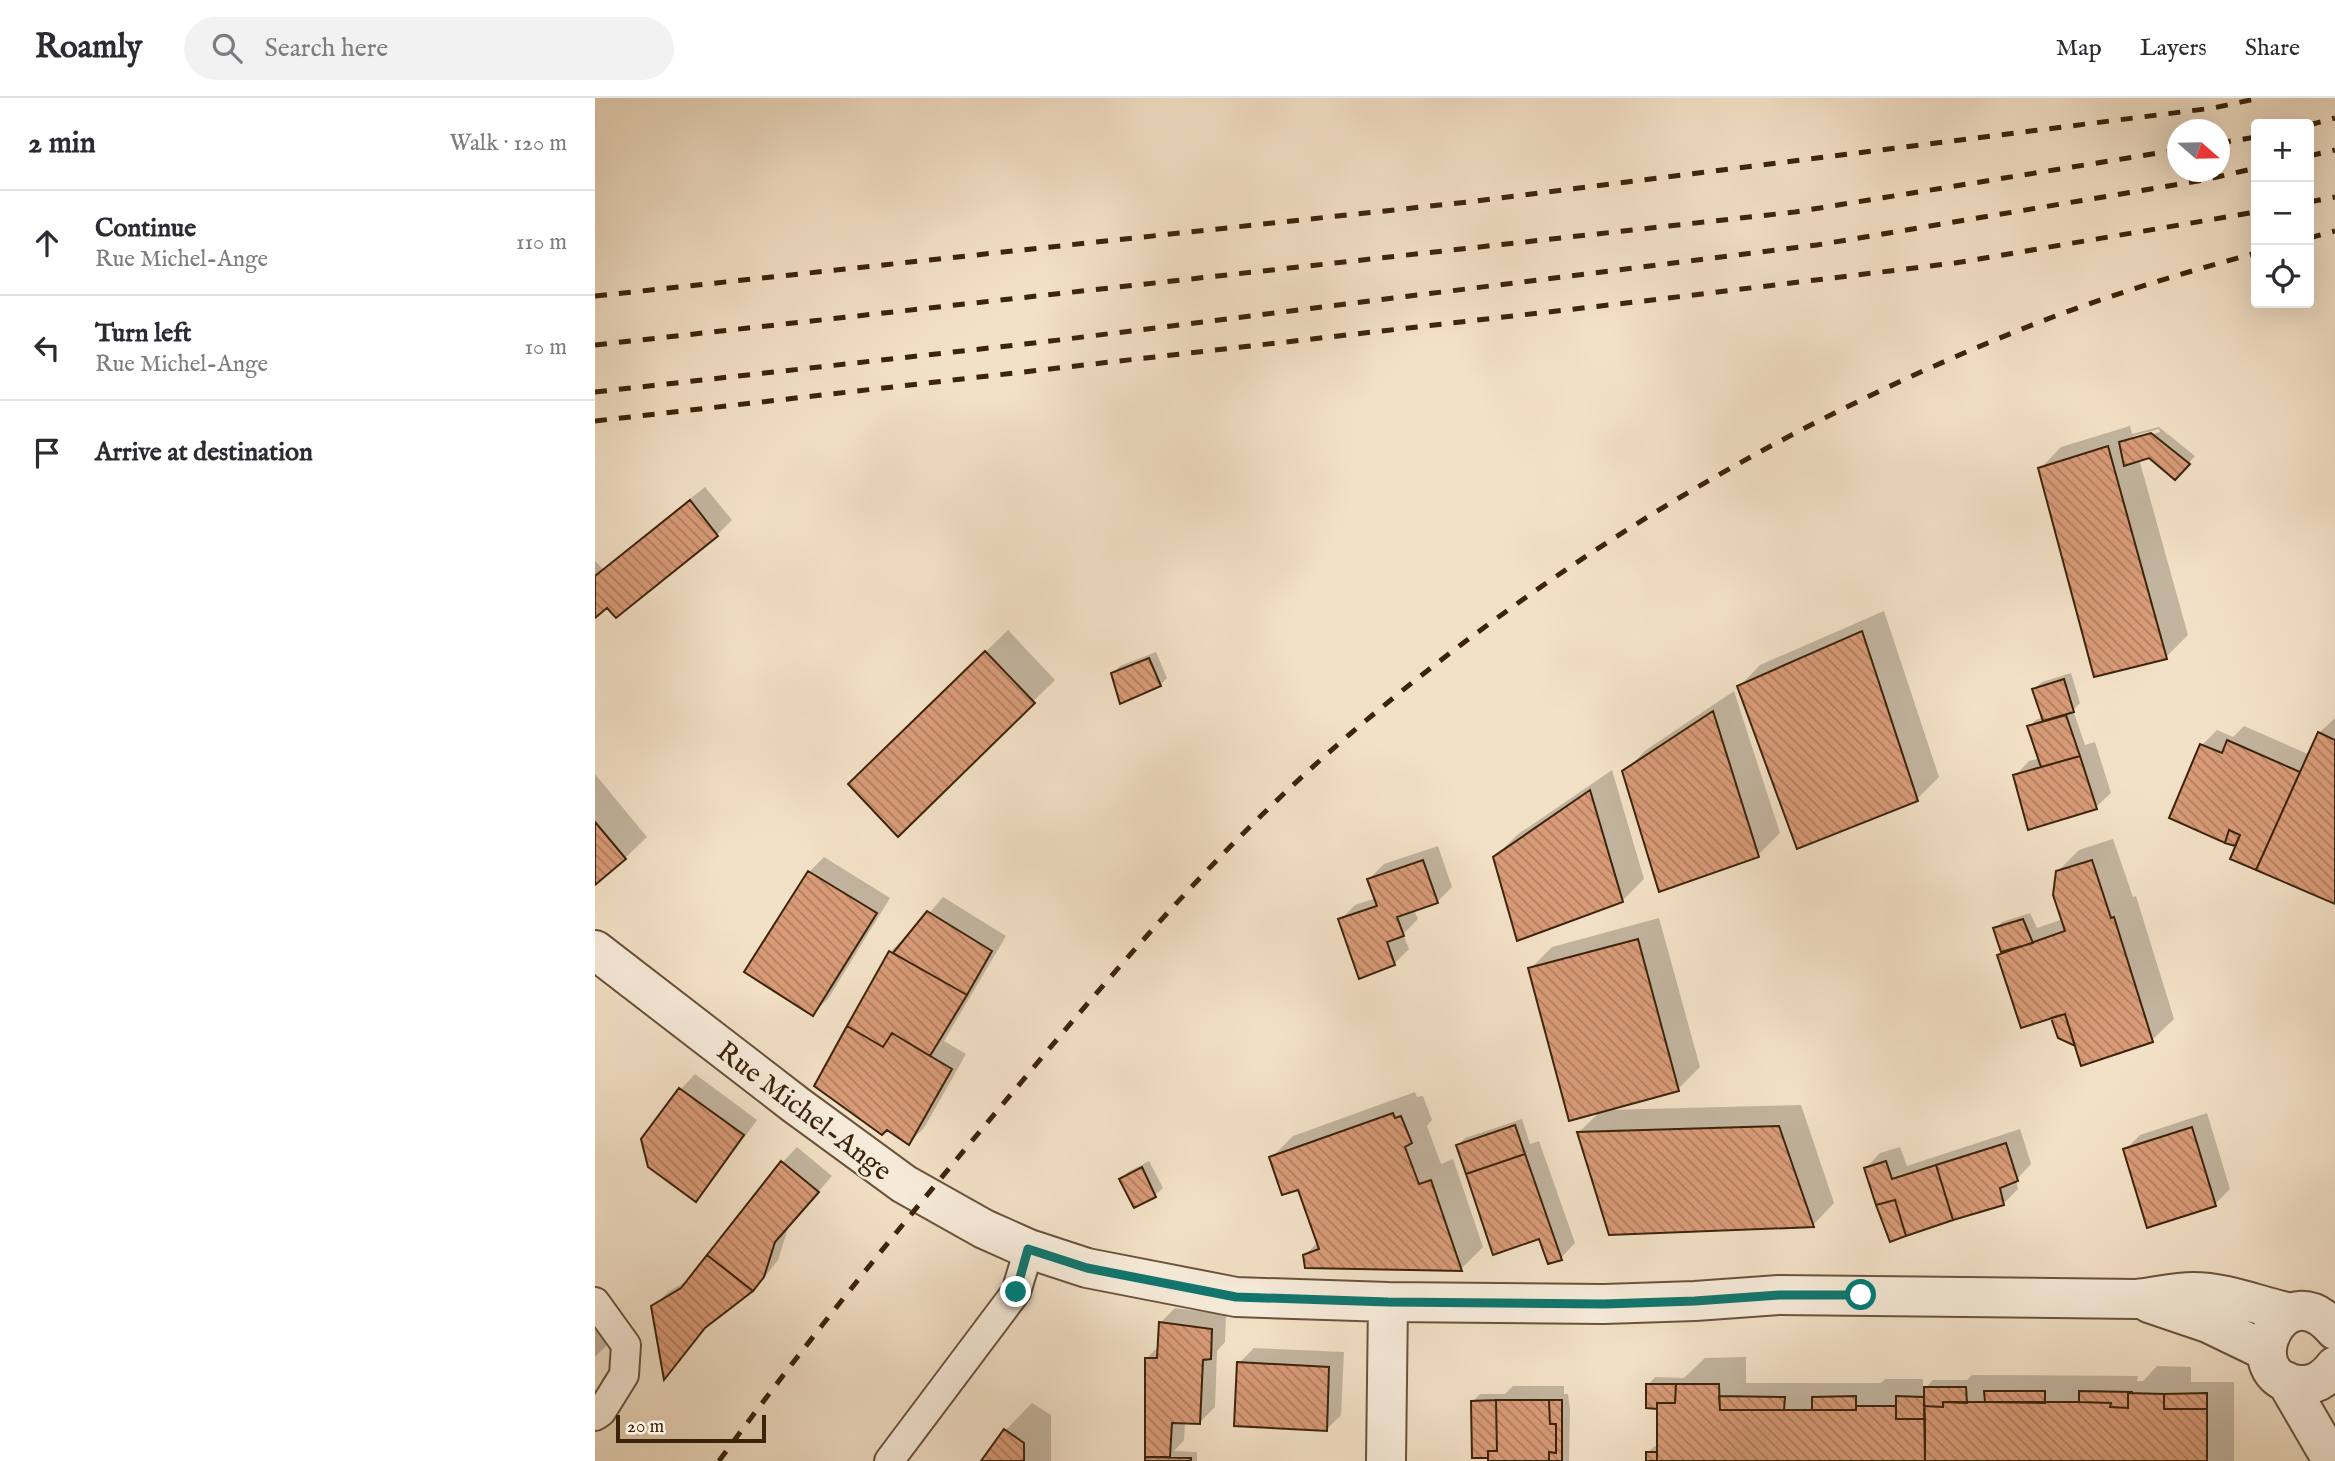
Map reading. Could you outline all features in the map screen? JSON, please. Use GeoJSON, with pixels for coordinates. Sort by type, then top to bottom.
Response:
{"type":"FeatureCollection","features":[{"type":"Feature","properties":{"kind":"street","name":"Rue Michel-Ange"},"geometry":{"type":"LineString","coordinates":[[595,950],[796,1105],[904,1184],[984,1229],[1028,1249],[1087,1268],[1236,1297],[1388,1302],[1604,1304],[1779,1295],[2137,1299],[2193,1292],[2235,1297],[2262,1307],[2319,1317]]}},
{"type":"Feature","properties":{"kind":"street","name":"Rue Michel-Ange"},"geometry":{"type":"LineString","coordinates":[[2137,1299],[2208,1323],[2307,1385],[2318,1382],[2335,1366]]}},
{"type":"Feature","properties":{"kind":"street"},"geometry":{"type":"LineString","coordinates":[[1386,1461],[1388,1302]]}},
{"type":"Feature","properties":{"kind":"street","name":"Rue Michel-Ange"},"geometry":{"type":"LineString","coordinates":[[2276,1366],[2272,1328],[2280,1319],[2319,1317]]}},
{"type":"Feature","properties":{"kind":"street"},"geometry":{"type":"LineString","coordinates":[[2276,1366],[2329,1458]]}},
{"type":"Feature","properties":{"kind":"street"},"geometry":{"type":"LineString","coordinates":[[2335,1366],[2335,1383]]}},
{"type":"Feature","properties":{"kind":"street"},"geometry":{"type":"LineString","coordinates":[[2329,1458],[2335,1400]]}},
{"type":"Feature","properties":{"kind":"lane"},"geometry":{"type":"LineString","coordinates":[[889,1461],[1016,1292],[1028,1249]]}},
{"type":"Feature","properties":{"kind":"lane"},"geometry":{"type":"LineString","coordinates":[[595,1302],[626,1345],[624,1375],[601,1412],[595,1416]]}},
{"type":"Feature","properties":{"kind":"building"},"geometry":{"type":"Polygon","coordinates":[[[2151,433],[2190,464],[2175,480],[2149,458],[2124,466],[2119,442],[2151,433]]]}},
{"type":"Feature","properties":{"kind":"building"},"geometry":{"type":"Polygon","coordinates":[[[2108,446],[2167,659],[2094,677],[2038,468],[2108,446]]]}},
{"type":"Feature","properties":{"kind":"building"},"geometry":{"type":"Polygon","coordinates":[[[690,500],[718,536],[616,618],[607,608],[595,618],[595,576],[690,500]]]}},
{"type":"Feature","properties":{"kind":"building"},"geometry":{"type":"Polygon","coordinates":[[[1862,631],[1918,801],[1797,849],[1737,686],[1862,631]]]}},
{"type":"Feature","properties":{"kind":"building"},"geometry":{"type":"Polygon","coordinates":[[[985,651],[1035,703],[898,837],[848,784],[985,651]]]}},
{"type":"Feature","properties":{"kind":"building"},"geometry":{"type":"Polygon","coordinates":[[[1149,658],[1161,686],[1120,704],[1111,673],[1149,658]]]}},
{"type":"Feature","properties":{"kind":"building"},"geometry":{"type":"Polygon","coordinates":[[[2064,679],[2074,712],[2043,721],[2032,689],[2064,679]]]}},
{"type":"Feature","properties":{"kind":"building"},"geometry":{"type":"Polygon","coordinates":[[[1713,711],[1759,857],[1659,892],[1622,771],[1713,711]]]}},
{"type":"Feature","properties":{"kind":"building"},"geometry":{"type":"Polygon","coordinates":[[[2066,715],[2080,756],[2041,767],[2027,726],[2066,715]]]}},
{"type":"Feature","properties":{"kind":"building"},"geometry":{"type":"Polygon","coordinates":[[[2318,732],[2335,740],[2335,904],[2256,870],[2318,732]]]}},
{"type":"Feature","properties":{"kind":"building"},"geometry":{"type":"Polygon","coordinates":[[[2227,740],[2300,772],[2256,870],[2230,859],[2240,835],[2229,830],[2225,843],[2169,818],[2200,744],[2222,753],[2227,740]]]}},
{"type":"Feature","properties":{"kind":"building"},"geometry":{"type":"Polygon","coordinates":[[[2080,756],[2097,809],[2028,830],[2013,775],[2080,756]]]}},
{"type":"Feature","properties":{"kind":"building"},"geometry":{"type":"Polygon","coordinates":[[[1590,790],[1623,902],[1517,941],[1493,857],[1590,790]]]}},
{"type":"Feature","properties":{"kind":"building"},"geometry":{"type":"Polygon","coordinates":[[[595,822],[626,859],[595,885],[595,822]]]}},
{"type":"Feature","properties":{"kind":"building"},"geometry":{"type":"Polygon","coordinates":[[[2229,830],[2240,835],[2235,846],[2225,843],[2229,830]]]}},
{"type":"Feature","properties":{"kind":"building"},"geometry":{"type":"Polygon","coordinates":[[[1423,860],[1438,903],[1397,917],[1404,936],[1387,942],[1395,965],[1359,979],[1338,919],[1377,906],[1367,879],[1423,860]]]}},
{"type":"Feature","properties":{"kind":"building"},"geometry":{"type":"Polygon","coordinates":[[[2092,860],[2111,918],[2114,917],[2153,1042],[2081,1066],[2065,1014],[2021,1028],[1997,955],[2065,931],[2053,895],[2056,871],[2092,860]]]}},
{"type":"Feature","properties":{"kind":"building"},"geometry":{"type":"Polygon","coordinates":[[[808,871],[877,913],[813,1016],[744,972],[808,871]]]}},
{"type":"Feature","properties":{"kind":"building"},"geometry":{"type":"Polygon","coordinates":[[[927,911],[992,951],[967,995],[893,953],[927,911]]]}},
{"type":"Feature","properties":{"kind":"building"},"geometry":{"type":"Polygon","coordinates":[[[2023,919],[2033,943],[2001,952],[1993,928],[2023,919]]]}},
{"type":"Feature","properties":{"kind":"building"},"geometry":{"type":"Polygon","coordinates":[[[1638,939],[1679,1091],[1569,1121],[1528,968],[1638,939]]]}},
{"type":"Feature","properties":{"kind":"building"},"geometry":{"type":"Polygon","coordinates":[[[889,951],[967,995],[930,1056],[892,1033],[883,1047],[847,1026],[889,951]]]}},
{"type":"Feature","properties":{"kind":"building"},"geometry":{"type":"Polygon","coordinates":[[[2065,1014],[2075,1046],[2058,1038],[2051,1018],[2065,1014]]]}},
{"type":"Feature","properties":{"kind":"building"},"geometry":{"type":"Polygon","coordinates":[[[847,1026],[883,1047],[892,1033],[952,1069],[909,1145],[887,1130],[882,1135],[814,1086],[847,1026]]]}},
{"type":"Feature","properties":{"kind":"building"},"geometry":{"type":"Polygon","coordinates":[[[679,1088],[744,1135],[696,1202],[648,1167],[641,1139],[679,1088]]]}},
{"type":"Feature","properties":{"kind":"building"},"geometry":{"type":"Polygon","coordinates":[[[1393,1113],[1395,1118],[1401,1116],[1412,1143],[1405,1147],[1419,1184],[1431,1180],[1462,1271],[1305,1268],[1303,1255],[1319,1249],[1298,1190],[1282,1195],[1269,1157],[1393,1113]]]}},
{"type":"Feature","properties":{"kind":"building"},"geometry":{"type":"Polygon","coordinates":[[[1515,1125],[1525,1154],[1466,1174],[1456,1145],[1515,1125]]]}},
{"type":"Feature","properties":{"kind":"building"},"geometry":{"type":"Polygon","coordinates":[[[1779,1126],[1814,1227],[1609,1235],[1577,1132],[1779,1126]]]}},
{"type":"Feature","properties":{"kind":"building"},"geometry":{"type":"Polygon","coordinates":[[[2192,1127],[2216,1206],[2147,1228],[2123,1149],[2192,1127]]]}},
{"type":"Feature","properties":{"kind":"building"},"geometry":{"type":"Polygon","coordinates":[[[2006,1143],[2018,1181],[2000,1188],[2004,1205],[1953,1220],[1936,1165],[2006,1143]]]}},
{"type":"Feature","properties":{"kind":"building"},"geometry":{"type":"Polygon","coordinates":[[[1525,1154],[1562,1260],[1548,1264],[1539,1239],[1493,1255],[1466,1174],[1525,1154]]]}},
{"type":"Feature","properties":{"kind":"building"},"geometry":{"type":"Polygon","coordinates":[[[781,1161],[819,1192],[775,1242],[764,1277],[753,1291],[707,1255],[781,1161]]]}},
{"type":"Feature","properties":{"kind":"building"},"geometry":{"type":"Polygon","coordinates":[[[1886,1161],[1892,1179],[1936,1165],[1953,1220],[1906,1236],[1895,1200],[1876,1205],[1864,1168],[1886,1161]]]}},
{"type":"Feature","properties":{"kind":"building"},"geometry":{"type":"Polygon","coordinates":[[[1142,1167],[1156,1197],[1134,1208],[1119,1179],[1142,1167]]]}},
{"type":"Feature","properties":{"kind":"building"},"geometry":{"type":"Polygon","coordinates":[[[1895,1200],[1906,1236],[1890,1242],[1876,1205],[1895,1200]]]}},
{"type":"Feature","properties":{"kind":"building"},"geometry":{"type":"Polygon","coordinates":[[[707,1255],[753,1291],[705,1328],[664,1380],[651,1306],[681,1288],[707,1255]]]}},
{"type":"Feature","properties":{"kind":"building"},"geometry":{"type":"Polygon","coordinates":[[[1159,1322],[1212,1329],[1211,1359],[1203,1360],[1200,1424],[1172,1423],[1170,1457],[1145,1457],[1145,1358],[1157,1358],[1159,1322]]]}},
{"type":"Feature","properties":{"kind":"building"},"geometry":{"type":"Polygon","coordinates":[[[1237,1362],[1329,1367],[1327,1431],[1234,1426],[1237,1362]]]}},
{"type":"Feature","properties":{"kind":"building"},"geometry":{"type":"Polygon","coordinates":[[[1646,1384],[1676,1384],[1675,1403],[1657,1403],[1657,1409],[1646,1408],[1646,1384]]]}},
{"type":"Feature","properties":{"kind":"building"},"geometry":{"type":"Polygon","coordinates":[[[1676,1384],[1719,1384],[1720,1410],[1856,1410],[1856,1406],[1896,1406],[1896,1419],[1925,1419],[1925,1461],[1657,1461],[1657,1403],[1675,1403],[1676,1384]]]}},
{"type":"Feature","properties":{"kind":"building"},"geometry":{"type":"Polygon","coordinates":[[[1924,1387],[1966,1387],[1967,1403],[1943,1402],[1943,1407],[1924,1406],[1924,1387]]]}},
{"type":"Feature","properties":{"kind":"building"},"geometry":{"type":"Polygon","coordinates":[[[1984,1391],[2045,1391],[2045,1403],[1985,1402],[1984,1391]]]}},
{"type":"Feature","properties":{"kind":"building"},"geometry":{"type":"Polygon","coordinates":[[[2079,1391],[2132,1393],[2128,1393],[2128,1408],[2110,1407],[2111,1403],[2079,1402],[2079,1391]]]}},
{"type":"Feature","properties":{"kind":"building"},"geometry":{"type":"Polygon","coordinates":[[[2128,1393],[2164,1394],[2164,1409],[2207,1409],[2207,1461],[1925,1461],[1924,1406],[1943,1407],[1943,1402],[2079,1402],[2111,1403],[2110,1407],[2128,1408],[2128,1393]]]}},
{"type":"Feature","properties":{"kind":"building"},"geometry":{"type":"Polygon","coordinates":[[[2207,1393],[2207,1409],[2164,1409],[2164,1394],[2207,1393]]]}},
{"type":"Feature","properties":{"kind":"building"},"geometry":{"type":"Polygon","coordinates":[[[1719,1396],[1785,1397],[1784,1410],[1720,1410],[1719,1396]]]}},
{"type":"Feature","properties":{"kind":"building"},"geometry":{"type":"Polygon","coordinates":[[[1856,1396],[1856,1410],[1812,1410],[1812,1397],[1856,1396]]]}},
{"type":"Feature","properties":{"kind":"building"},"geometry":{"type":"Polygon","coordinates":[[[1896,1396],[1924,1397],[1925,1419],[1896,1419],[1896,1396]]]}},
{"type":"Feature","properties":{"kind":"building"},"geometry":{"type":"Polygon","coordinates":[[[1496,1400],[1497,1451],[1488,1451],[1488,1458],[1472,1458],[1471,1401],[1496,1400]]]}},
{"type":"Feature","properties":{"kind":"building"},"geometry":{"type":"Polygon","coordinates":[[[1496,1400],[1549,1400],[1550,1424],[1556,1424],[1556,1453],[1549,1452],[1549,1461],[1488,1461],[1488,1451],[1497,1451],[1496,1400]]]}},
{"type":"Feature","properties":{"kind":"building"},"geometry":{"type":"Polygon","coordinates":[[[1549,1400],[1562,1400],[1562,1461],[1549,1461],[1549,1452],[1556,1453],[1556,1424],[1550,1424],[1549,1400]]]}},
{"type":"Feature","properties":{"kind":"building"},"geometry":{"type":"Polygon","coordinates":[[[1004,1429],[1024,1443],[1024,1461],[981,1461],[1004,1429]]]}},
{"type":"Feature","properties":{"kind":"building"},"geometry":{"type":"Polygon","coordinates":[[[1646,1452],[1657,1452],[1657,1461],[1646,1461],[1646,1452]]]}},
{"type":"Feature","properties":{"kind":"building"},"geometry":{"type":"Polygon","coordinates":[[[1145,1457],[1191,1458],[1191,1461],[1145,1461],[1145,1457]]]}},
{"type":"Feature","properties":{"kind":"railway"},"geometry":{"type":"LineString","coordinates":[[595,296],[1468,202],[2213,108],[2260,98]]}},
{"type":"Feature","properties":{"kind":"railway"},"geometry":{"type":"LineString","coordinates":[[2314,124],[2335,118]]}},
{"type":"Feature","properties":{"kind":"railway"},"geometry":{"type":"LineString","coordinates":[[2230,141],[2251,138]]}},
{"type":"Feature","properties":{"kind":"railway"},"geometry":{"type":"LineString","coordinates":[[2314,155],[2335,150]]}},
{"type":"Feature","properties":{"kind":"railway"},"geometry":{"type":"LineString","coordinates":[[595,345],[1795,212],[2167,152]]}},
{"type":"Feature","properties":{"kind":"railway"},"geometry":{"type":"LineString","coordinates":[[595,392],[1043,342],[1817,245],[2204,180],[2251,169]]}},
{"type":"Feature","properties":{"kind":"railway"},"geometry":{"type":"LineString","coordinates":[[2314,201],[2335,197]]}},
{"type":"Feature","properties":{"kind":"railway"},"geometry":{"type":"LineString","coordinates":[[595,421],[1955,263],[2251,213]]}},
{"type":"Feature","properties":{"kind":"railway"},"geometry":{"type":"LineString","coordinates":[[2314,237],[2335,231]]}},
{"type":"Feature","properties":{"kind":"railway"},"geometry":{"type":"LineString","coordinates":[[719,1461],[900,1228],[1174,906],[1259,817],[1304,775],[1427,671],[1588,555],[1672,502],[1757,453],[1845,408],[1935,366],[2055,316],[2251,254]]}},
{"type":"Feature","properties":{"kind":"route"},"geometry":{"type":"LineString","coordinates":[[1016,1292],[1028,1249],[1087,1268],[1236,1297],[1388,1302],[1604,1304],[1779,1295],[1861,1295]]}}]}
